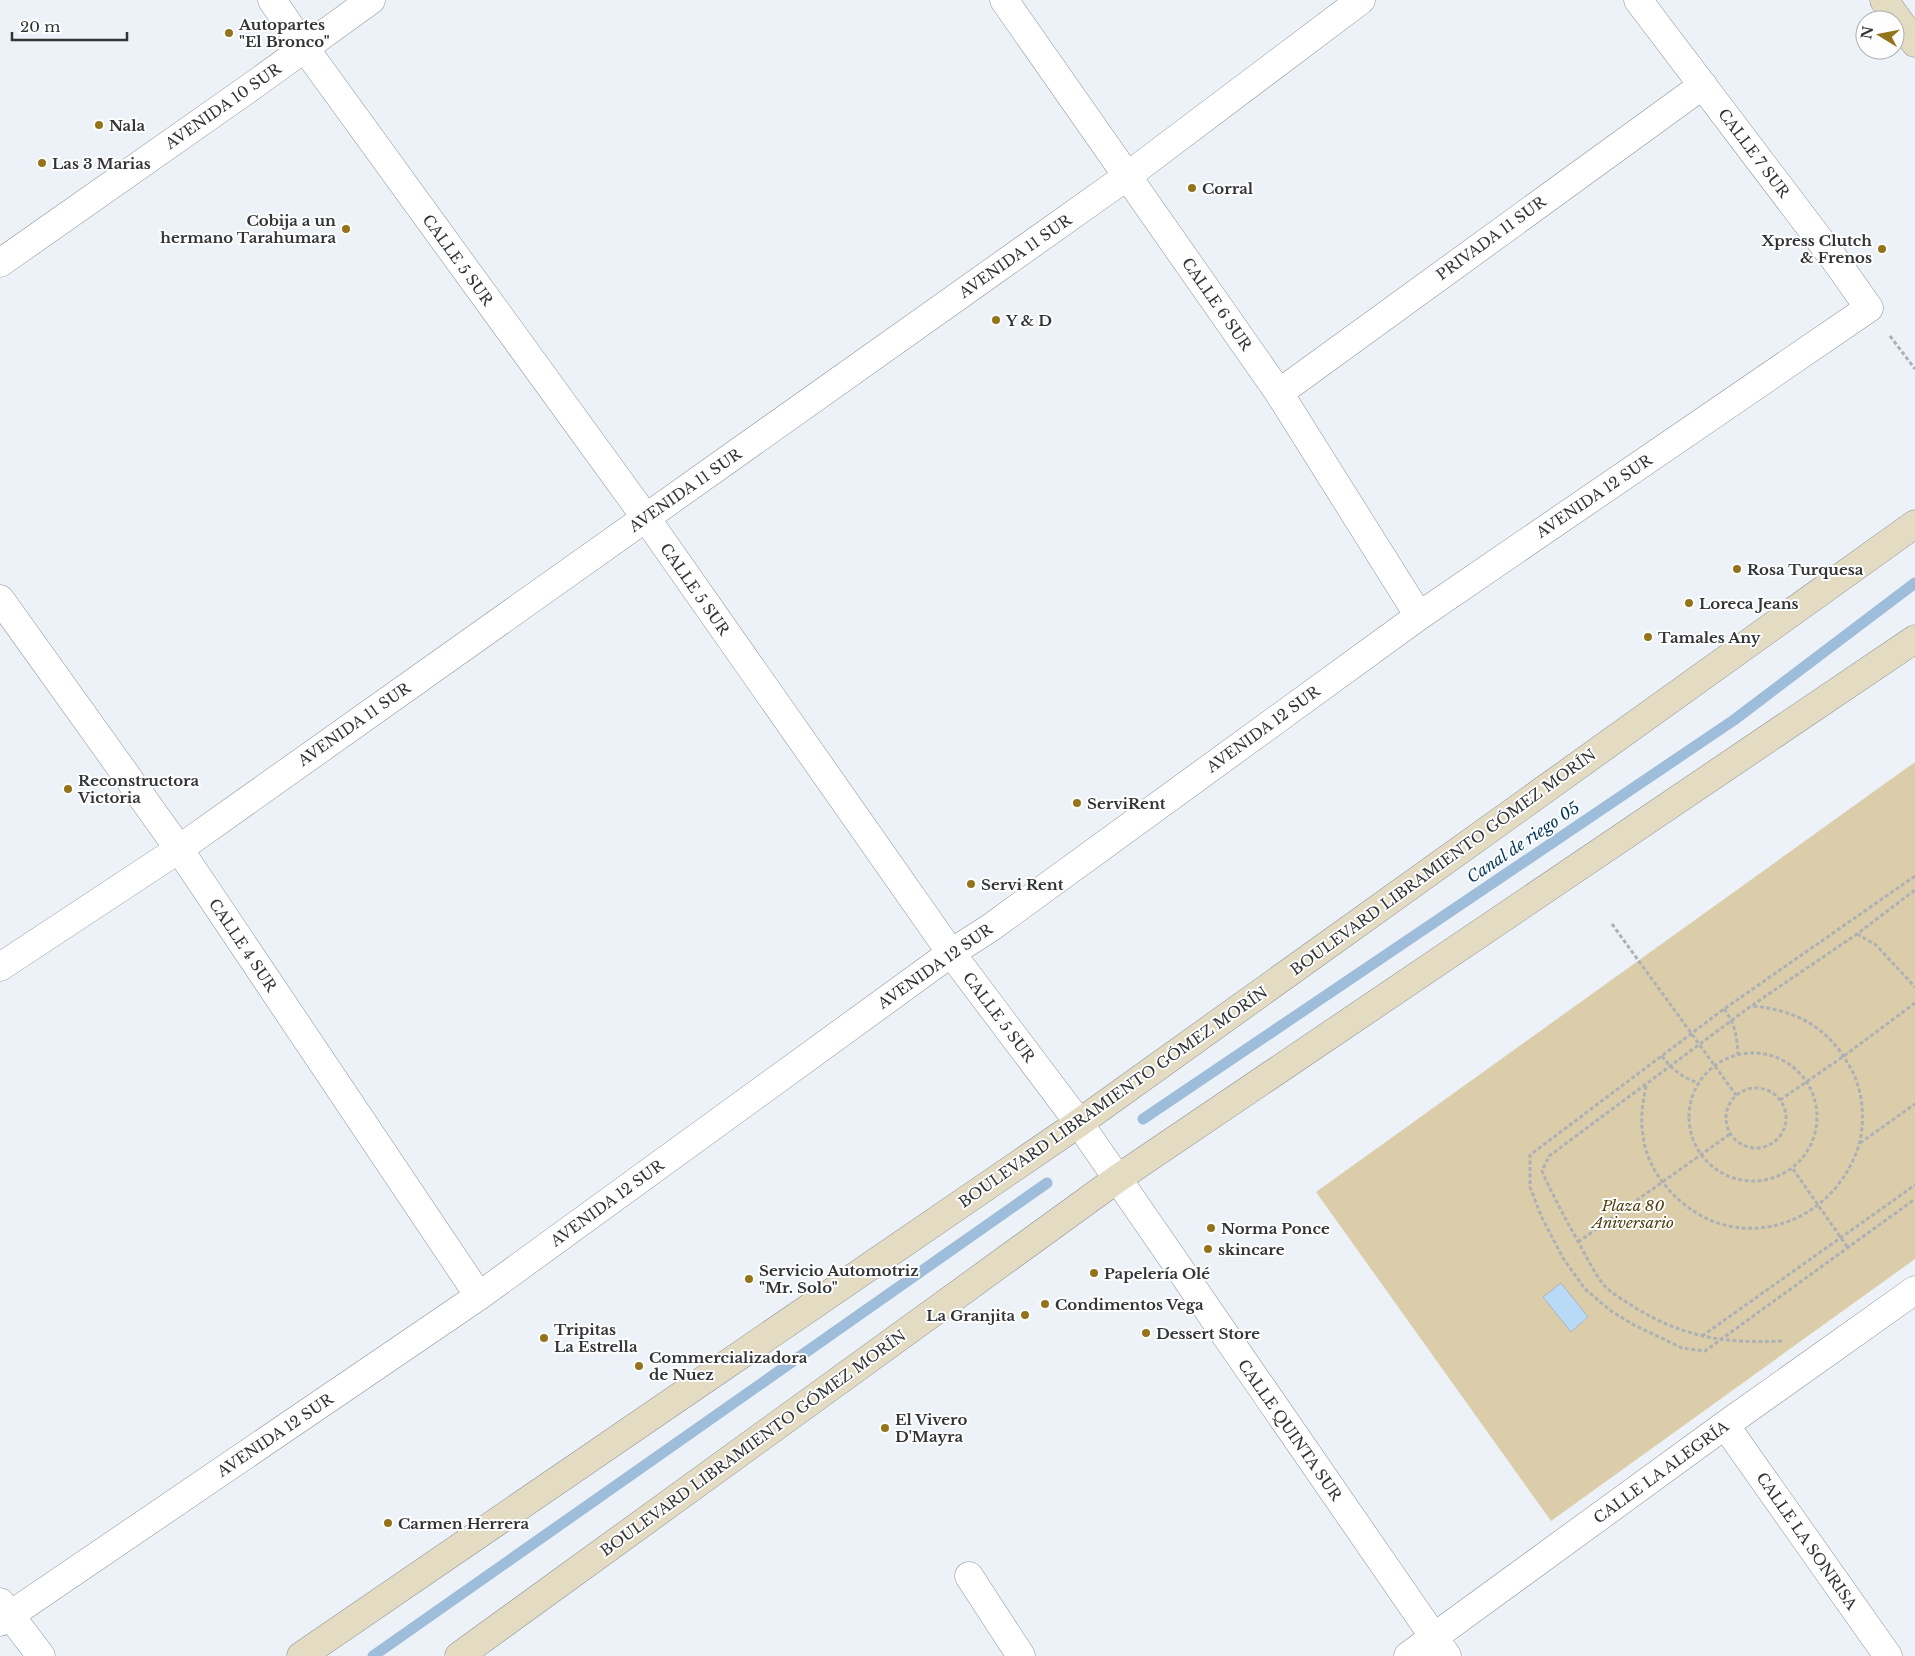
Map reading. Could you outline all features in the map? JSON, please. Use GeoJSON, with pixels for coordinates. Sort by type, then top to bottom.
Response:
{"type":"FeatureCollection","features":[{"type":"Feature","properties":{"kind":"main road"},"geometry":{"type":"LineString","coordinates":[[1884,0],[1915,43]]}},
{"type":"Feature","properties":{"kind":"main road","name":"BOULEVARD LIBRAMIENTO GÓMEZ MORÍN"},"geometry":{"type":"LineString","coordinates":[[300,1656],[1079,1123],[1915,524]]}},
{"type":"Feature","properties":{"kind":"main road","name":"BOULEVARD LIBRAMIENTO GÓMEZ MORÍN"},"geometry":{"type":"LineString","coordinates":[[459,1656],[1117,1179],[1915,639]]}},
{"type":"Feature","properties":{"kind":"street","name":"CALLE 5 SUR"},"geometry":{"type":"LineString","coordinates":[[272,0],[304,48],[646,518],[951,953],[1079,1123],[1117,1179]]}},
{"type":"Feature","properties":{"kind":"street","name":"AVENIDA 10 SUR"},"geometry":{"type":"LineString","coordinates":[[0,263],[371,0]]}},
{"type":"Feature","properties":{"kind":"street","name":"CALLE 6 SUR"},"geometry":{"type":"LineString","coordinates":[[1004,0],[1126,177],[1279,393],[1419,616]]}},
{"type":"Feature","properties":{"kind":"street","name":"AVENIDA 11 SUR"},"geometry":{"type":"LineString","coordinates":[[0,968],[178,849],[1126,177],[1361,0]]}},
{"type":"Feature","properties":{"kind":"street","name":"CALLE 7 SUR"},"geometry":{"type":"LineString","coordinates":[[1638,0],[1869,308]]}},
{"type":"Feature","properties":{"kind":"street","name":"PRIVADA 11 SUR"},"geometry":{"type":"LineString","coordinates":[[1279,393],[1703,85]]}},
{"type":"Feature","properties":{"kind":"street","name":"AVENIDA 12 SUR"},"geometry":{"type":"LineString","coordinates":[[3,1613],[479,1296],[1419,616],[1869,308]]}},
{"type":"Feature","properties":{"kind":"street","name":"CALLE 4 SUR"},"geometry":{"type":"LineString","coordinates":[[0,598],[178,849],[479,1296]]}},
{"type":"Feature","properties":{"kind":"street","name":"CALLE QUINTA SUR"},"geometry":{"type":"LineString","coordinates":[[1117,1179],[1441,1647]]}},
{"type":"Feature","properties":{"kind":"street","name":"CALLE LA ALEGRÍA"},"geometry":{"type":"LineString","coordinates":[[1408,1656],[1441,1647],[1726,1425],[1915,1290]]}},
{"type":"Feature","properties":{"kind":"street","name":"CALLE LA SONRISA"},"geometry":{"type":"LineString","coordinates":[[1726,1425],[1888,1656]]}},
{"type":"Feature","properties":{"kind":"street"},"geometry":{"type":"LineString","coordinates":[[969,1576],[1021,1656]]}},
{"type":"Feature","properties":{"kind":"street"},"geometry":{"type":"LineString","coordinates":[[3,1613],[40,1656]]}},
{"type":"Feature","properties":{"kind":"path"},"geometry":{"type":"LineString","coordinates":[[1869,308],[1915,369]]}},
{"type":"Feature","properties":{"kind":"path"},"geometry":{"type":"LineString","coordinates":[[1915,876],[1724,1009],[1530,1155],[1530,1187],[1542,1218],[1563,1258],[1585,1289],[1610,1311],[1642,1330],[1682,1348],[1705,1351],[1719,1339],[1915,1199]]}},
{"type":"Feature","properties":{"kind":"path"},"geometry":{"type":"LineString","coordinates":[[1786,1341],[1737,1341],[1678,1330],[1650,1317],[1604,1286],[1559,1208],[1542,1170],[1549,1156],[1751,1006],[1857,934],[1915,890]]}},
{"type":"Feature","properties":{"kind":"path"},"geometry":{"type":"LineString","coordinates":[[1612,924],[1736,1095]]}},
{"type":"Feature","properties":{"kind":"path"},"geometry":{"type":"LineString","coordinates":[[1857,934],[1876,944],[1915,987]]}},
{"type":"Feature","properties":{"kind":"path"},"geometry":{"type":"LineString","coordinates":[[1780,1100],[1808,1082],[1915,1003]]}},
{"type":"Feature","properties":{"kind":"path"},"geometry":{"type":"LineString","coordinates":[[1646,1085],[1641,1110],[1643,1136],[1650,1160],[1662,1182],[1682,1204],[1707,1219],[1736,1227],[1766,1228],[1794,1220],[1820,1205],[1838,1188],[1851,1167],[1860,1143],[1862,1107],[1853,1072],[1831,1039],[1814,1025],[1795,1014],[1773,1008],[1751,1006]]}},
{"type":"Feature","properties":{"kind":"path"},"geometry":{"type":"LineString","coordinates":[[1724,1009],[1732,1021],[1737,1039],[1738,1054]]}},
{"type":"Feature","properties":{"kind":"path"},"geometry":{"type":"LineString","coordinates":[[1758,1053],[1778,1057],[1794,1067],[1808,1082],[1816,1099],[1818,1118],[1815,1138],[1806,1155],[1793,1169],[1775,1179],[1754,1183],[1734,1180],[1715,1170],[1700,1155],[1692,1138],[1689,1119],[1691,1100],[1699,1082],[1714,1066],[1738,1054],[1758,1053]]}},
{"type":"Feature","properties":{"kind":"path"},"geometry":{"type":"LineString","coordinates":[[1662,1056],[1670,1067],[1686,1078],[1699,1082]]}},
{"type":"Feature","properties":{"kind":"path"},"geometry":{"type":"LineString","coordinates":[[1763,1089],[1773,1093],[1780,1100],[1784,1109],[1784,1128],[1780,1136],[1773,1143],[1764,1147],[1754,1148],[1736,1142],[1726,1124],[1729,1104],[1736,1095],[1744,1090],[1763,1089]]}},
{"type":"Feature","properties":{"kind":"path"},"geometry":{"type":"LineString","coordinates":[[1860,1143],[1915,1104]]}},
{"type":"Feature","properties":{"kind":"path"},"geometry":{"type":"LineString","coordinates":[[1578,1242],[1730,1134]]}},
{"type":"Feature","properties":{"kind":"path"},"geometry":{"type":"LineString","coordinates":[[1793,1169],[1820,1205],[1848,1248]]}},
{"type":"Feature","properties":{"kind":"path"},"geometry":{"type":"LineString","coordinates":[[1702,1336],[1915,1185]]}},
{"type":"Feature","properties":{"kind":"green space","name":"Plaza 80 Aniversario"},"geometry":{"type":"Polygon","coordinates":[[[1915,762],[1915,1259],[1551,1521],[1316,1192],[1915,762]]]}},
{"type":"Feature","properties":{"kind":"building"},"geometry":{"type":"Polygon","coordinates":[[[1561,1283],[1588,1317],[1571,1332],[1543,1297],[1561,1283]]]}},
{"type":"Feature","properties":{"kind":"waterway","name":"Canal de riego 05"},"geometry":{"type":"LineString","coordinates":[[1143,1119],[1734,720],[1915,583]]}},
{"type":"Feature","properties":{"kind":"waterway"},"geometry":{"type":"LineString","coordinates":[[373,1656],[1047,1183]]}},
{"type":"Feature","properties":{"kind":"place","name":"Autopartes \"El Bronco\""},"geometry":{"type":"Point","coordinates":[229,33]}},
{"type":"Feature","properties":{"kind":"place","name":"Nala"},"geometry":{"type":"Point","coordinates":[99,125]}},
{"type":"Feature","properties":{"kind":"place","name":"Las 3 Marias"},"geometry":{"type":"Point","coordinates":[42,163]}},
{"type":"Feature","properties":{"kind":"place","name":"Corral"},"geometry":{"type":"Point","coordinates":[1192,188]}},
{"type":"Feature","properties":{"kind":"place","name":"Cobija a un hermano Tarahumara"},"geometry":{"type":"Point","coordinates":[346,229]}},
{"type":"Feature","properties":{"kind":"place","name":"Xpress Clutch & Frenos"},"geometry":{"type":"Point","coordinates":[1882,249]}},
{"type":"Feature","properties":{"kind":"place","name":"Y & D"},"geometry":{"type":"Point","coordinates":[996,320]}},
{"type":"Feature","properties":{"kind":"place","name":"Rosa Turquesa"},"geometry":{"type":"Point","coordinates":[1737,569]}},
{"type":"Feature","properties":{"kind":"place","name":"Loreca Jeans"},"geometry":{"type":"Point","coordinates":[1689,603]}},
{"type":"Feature","properties":{"kind":"place","name":"Tamales Any"},"geometry":{"type":"Point","coordinates":[1648,637]}},
{"type":"Feature","properties":{"kind":"place","name":"Reconstructora Victoria"},"geometry":{"type":"Point","coordinates":[68,789]}},
{"type":"Feature","properties":{"kind":"place","name":"ServiRent"},"geometry":{"type":"Point","coordinates":[1077,803]}},
{"type":"Feature","properties":{"kind":"place","name":"Servi Rent"},"geometry":{"type":"Point","coordinates":[971,884]}},
{"type":"Feature","properties":{"kind":"place","name":"Norma Ponce"},"geometry":{"type":"Point","coordinates":[1211,1228]}},
{"type":"Feature","properties":{"kind":"place","name":"skincare"},"geometry":{"type":"Point","coordinates":[1208,1249]}},
{"type":"Feature","properties":{"kind":"place","name":"Papelería Olé"},"geometry":{"type":"Point","coordinates":[1094,1273]}},
{"type":"Feature","properties":{"kind":"place","name":"Servicio Automotriz \"Mr. Solo\""},"geometry":{"type":"Point","coordinates":[749,1279]}},
{"type":"Feature","properties":{"kind":"place","name":"Condimentos Vega"},"geometry":{"type":"Point","coordinates":[1045,1304]}},
{"type":"Feature","properties":{"kind":"place","name":"La Granjita"},"geometry":{"type":"Point","coordinates":[1025,1315]}},
{"type":"Feature","properties":{"kind":"place","name":"Dessert Store"},"geometry":{"type":"Point","coordinates":[1146,1333]}},
{"type":"Feature","properties":{"kind":"place","name":"Tripitas La Estrella"},"geometry":{"type":"Point","coordinates":[544,1338]}},
{"type":"Feature","properties":{"kind":"place","name":"Commercializadora de Nuez"},"geometry":{"type":"Point","coordinates":[639,1366]}},
{"type":"Feature","properties":{"kind":"place","name":"El Vivero D'Mayra"},"geometry":{"type":"Point","coordinates":[885,1428]}},
{"type":"Feature","properties":{"kind":"place","name":"Carmen Herrera"},"geometry":{"type":"Point","coordinates":[388,1523]}}]}
